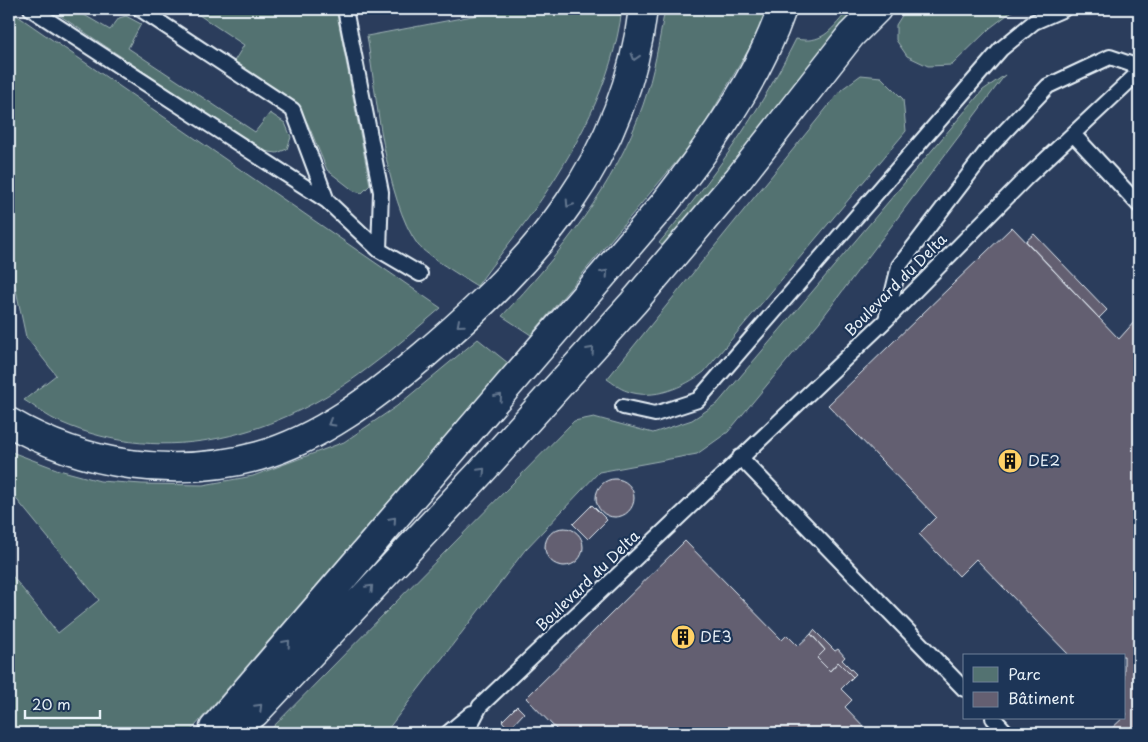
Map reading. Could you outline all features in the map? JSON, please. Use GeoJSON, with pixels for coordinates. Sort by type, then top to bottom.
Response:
{"type":"FeatureCollection","features":[{"type":"Feature","properties":{"kind":"highway"},"geometry":{"type":"LineString","coordinates":[[9,422],[44,441],[116,463],[164,469],[213,465],[260,456],[307,437],[346,415],[385,387],[462,323],[534,251],[561,216],[589,174],[610,130],[639,42],[643,9]]}},
{"type":"Feature","properties":{"kind":"highway"},"geometry":{"type":"LineString","coordinates":[[210,733],[664,204],[726,119],[750,78],[782,9]]}},
{"type":"Feature","properties":{"kind":"highway"},"geometry":{"type":"LineString","coordinates":[[218,733],[254,713],[481,472],[633,303],[739,178],[851,36],[877,9]]}},
{"type":"Feature","properties":{"kind":"lane"},"geometry":{"type":"LineString","coordinates":[[31,9],[327,201],[379,250],[420,274]]}},
{"type":"Feature","properties":{"kind":"lane"},"geometry":{"type":"LineString","coordinates":[[140,9],[292,110],[327,201]]}},
{"type":"Feature","properties":{"kind":"lane"},"geometry":{"type":"LineString","coordinates":[[345,9],[381,192],[379,250]]}},
{"type":"Feature","properties":{"kind":"lane"},"geometry":{"type":"LineString","coordinates":[[623,407],[655,414],[698,400],[1001,49],[1034,22],[1064,9]]}},
{"type":"Feature","properties":{"kind":"lane"},"geometry":{"type":"LineString","coordinates":[[886,320],[899,266],[989,148],[1048,86],[1110,56],[1139,67]]}},
{"type":"Feature","properties":{"kind":"lane","name":"Boulevard du Delta"},"geometry":{"type":"LineString","coordinates":[[466,733],[480,706],[886,320],[1025,179],[1139,72]]}},
{"type":"Feature","properties":{"kind":"lane"},"geometry":{"type":"LineString","coordinates":[[1073,134],[1138,202]]}},
{"type":"Feature","properties":{"kind":"lane"},"geometry":{"type":"LineString","coordinates":[[740,457],[963,688]]}},
{"type":"Feature","properties":{"kind":"lane"},"geometry":{"type":"LineString","coordinates":[[448,733],[480,706]]}},
{"type":"Feature","properties":{"kind":"lane"},"geometry":{"type":"LineString","coordinates":[[994,720],[1007,733]]}},
{"type":"Feature","properties":{"kind":"green space"},"geometry":{"type":"Polygon","coordinates":[[[50,9],[74,9],[110,30],[119,18],[126,16],[141,24],[128,48],[255,132],[270,113],[285,123],[291,137],[287,149],[277,153],[262,151],[50,9]]]}},
{"type":"Feature","properties":{"kind":"green space"},"geometry":{"type":"Polygon","coordinates":[[[190,9],[336,9],[370,185],[362,193],[354,191],[327,170],[308,124],[296,105],[233,63],[244,45],[190,9]]]}},
{"type":"Feature","properties":{"kind":"green space"},"geometry":{"type":"Polygon","coordinates":[[[509,9],[622,9],[610,63],[601,89],[578,139],[534,210],[477,286],[422,249],[407,225],[397,201],[390,174],[378,115],[367,36],[509,9]]]}},
{"type":"Feature","properties":{"kind":"green space"},"geometry":{"type":"Polygon","coordinates":[[[665,9],[767,9],[757,35],[698,136],[531,335],[502,316],[545,268],[584,218],[617,163],[631,135],[647,93],[665,9]]]}},
{"type":"Feature","properties":{"kind":"green space"},"geometry":{"type":"Polygon","coordinates":[[[846,9],[859,9],[668,249],[659,243],[698,195],[734,145],[767,93],[796,39],[813,40],[825,35],[846,13],[846,9]]]}},
{"type":"Feature","properties":{"kind":"green space"},"geometry":{"type":"Polygon","coordinates":[[[906,9],[1015,9],[990,28],[952,65],[928,66],[907,56],[896,40],[896,25],[906,9]]]}},
{"type":"Feature","properties":{"kind":"green space"},"geometry":{"type":"Polygon","coordinates":[[[9,10],[441,308],[377,361],[334,391],[298,411],[260,427],[221,438],[181,443],[140,443],[100,436],[55,420],[24,400],[56,375],[26,337],[9,257],[9,10]]]}},
{"type":"Feature","properties":{"kind":"green space"},"geometry":{"type":"Polygon","coordinates":[[[861,75],[881,77],[903,99],[906,131],[704,372],[687,383],[668,391],[647,394],[637,394],[624,390],[607,379],[842,89],[861,75]]]}},
{"type":"Feature","properties":{"kind":"green space"},"geometry":{"type":"Polygon","coordinates":[[[1005,75],[820,321],[728,432],[697,454],[599,472],[525,550],[385,733],[267,733],[574,421],[594,417],[653,433],[692,420],[718,403],[983,90],[1005,75]]]}},
{"type":"Feature","properties":{"kind":"green space"},"geometry":{"type":"Polygon","coordinates":[[[478,339],[508,363],[189,733],[9,733],[9,572],[58,633],[99,600],[9,490],[9,451],[59,470],[100,481],[203,485],[253,476],[344,442],[397,406],[478,339]]]}},
{"type":"Feature","properties":{"kind":"building","name":"DE2"},"geometry":{"type":"Polygon","coordinates":[[[1012,227],[1119,339],[1135,321],[1139,325],[1139,733],[1112,733],[1109,731],[1121,720],[1126,720],[1126,654],[1068,654],[976,559],[959,576],[919,534],[936,517],[828,405],[1012,227]]]}},
{"type":"Feature","properties":{"kind":"building"},"geometry":{"type":"Polygon","coordinates":[[[1034,234],[1107,310],[1099,318],[1026,241],[1034,234]]]}},
{"type":"Feature","properties":{"kind":"building"},"geometry":{"type":"Polygon","coordinates":[[[615,479],[628,485],[634,498],[628,511],[615,517],[602,511],[596,498],[602,485],[615,479]]]}},
{"type":"Feature","properties":{"kind":"building"},"geometry":{"type":"Polygon","coordinates":[[[592,505],[607,520],[588,539],[573,524],[592,505]]]}},
{"type":"Feature","properties":{"kind":"building"},"geometry":{"type":"Polygon","coordinates":[[[564,528],[577,534],[583,547],[577,560],[564,566],[551,560],[545,547],[551,534],[564,528]]]}},
{"type":"Feature","properties":{"kind":"building","name":"DE3"},"geometry":{"type":"Polygon","coordinates":[[[685,541],[782,640],[787,635],[798,646],[811,634],[825,650],[817,658],[830,671],[838,662],[853,677],[841,689],[852,700],[845,707],[870,733],[560,733],[526,698],[685,541]]]}},
{"type":"Feature","properties":{"kind":"building"},"geometry":{"type":"Polygon","coordinates":[[[814,630],[835,651],[838,649],[845,657],[842,660],[856,674],[853,677],[838,662],[830,671],[817,658],[825,650],[811,634],[814,630]]]}},
{"type":"Feature","properties":{"kind":"building"},"geometry":{"type":"Polygon","coordinates":[[[517,706],[524,713],[509,729],[502,721],[517,706]]]}},
{"type":"Feature","properties":{"kind":"place","name":"DE2"},"geometry":{"type":"Point","coordinates":[1010,461]}},
{"type":"Feature","properties":{"kind":"place","name":"DE3"},"geometry":{"type":"Point","coordinates":[683,637]}}]}
